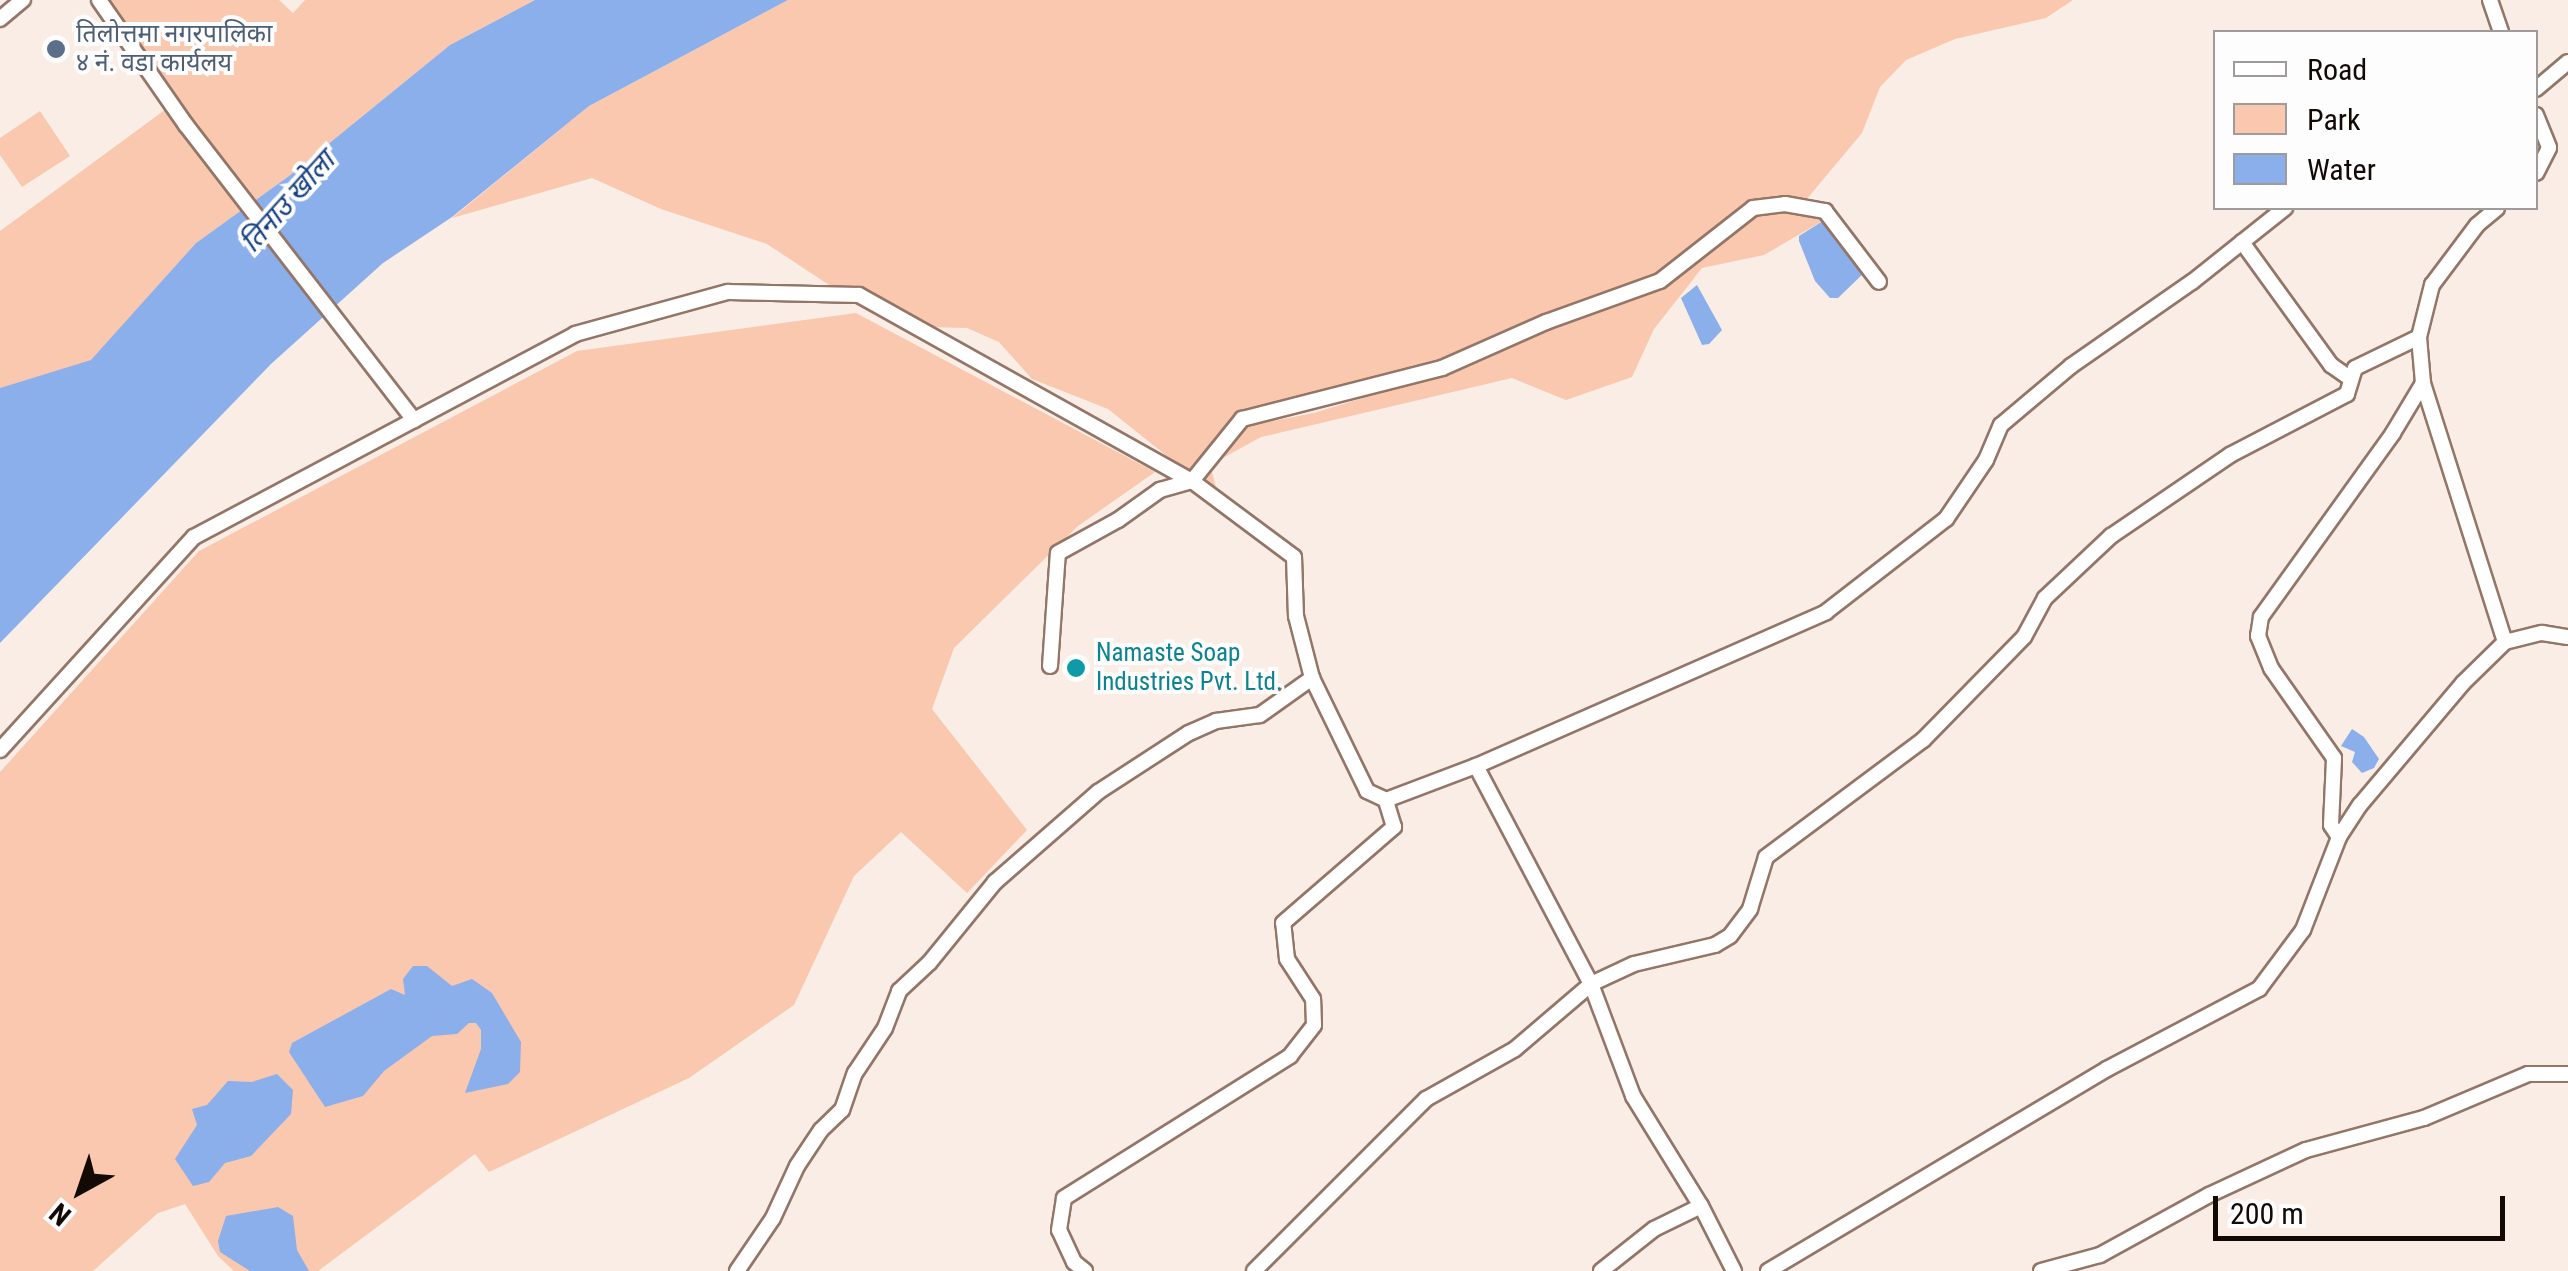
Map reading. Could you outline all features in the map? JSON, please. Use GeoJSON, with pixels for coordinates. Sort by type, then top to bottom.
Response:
{"type":"FeatureCollection","features":[{"type":"Feature","properties":{"kind":"street"},"geometry":{"type":"LineString","coordinates":[[0,18],[23,0]]}},
{"type":"Feature","properties":{"kind":"street"},"geometry":{"type":"LineString","coordinates":[[99,0],[186,125],[414,420]]}},
{"type":"Feature","properties":{"kind":"street"},"geometry":{"type":"LineString","coordinates":[[2490,0],[2500,30]]}},
{"type":"Feature","properties":{"kind":"street"},"geometry":{"type":"LineString","coordinates":[[2538,88],[2568,62]]}},
{"type":"Feature","properties":{"kind":"street"},"geometry":{"type":"LineString","coordinates":[[2538,120],[2548,148],[2538,169]]}},
{"type":"Feature","properties":{"kind":"street"},"geometry":{"type":"LineString","coordinates":[[1050,666],[1058,553],[1118,520],[1160,490],[1192,481],[1242,420],[1442,368],[1546,322],[1660,281],[1753,208],[1785,204],[1825,210],[1879,282]]}},
{"type":"Feature","properties":{"kind":"street"},"geometry":{"type":"LineString","coordinates":[[0,750],[194,536],[575,334],[728,292],[859,295],[1192,481],[1294,557],[1296,616],[1312,678],[1367,791],[1386,800],[1476,766],[1826,612],[1946,519],[1986,460],[2001,425],[2070,366],[2282,210]]}},
{"type":"Feature","properties":{"kind":"street"},"geometry":{"type":"LineString","coordinates":[[2495,210],[2432,285],[2419,337],[2422,382],[2505,642]]}},
{"type":"Feature","properties":{"kind":"street"},"geometry":{"type":"LineString","coordinates":[[2242,242],[2330,365],[2351,380]]}},
{"type":"Feature","properties":{"kind":"street"},"geometry":{"type":"LineString","coordinates":[[1254,1271],[1426,1099],[1515,1049],[1565,1011],[1591,984],[1634,964],[1714,945],[1730,936],[1750,910],[1766,857],[1923,740],[2024,637],[2045,598],[2110,536],[2230,455],[2347,394],[2355,368],[2419,337]]}},
{"type":"Feature","properties":{"kind":"street"},"geometry":{"type":"LineString","coordinates":[[2338,837],[2331,824],[2334,758],[2270,668],[2258,636],[2261,617],[2393,433],[2422,382]]}},
{"type":"Feature","properties":{"kind":"street"},"geometry":{"type":"LineString","coordinates":[[1768,1271],[2107,1069],[2259,990],[2303,930],[2338,837],[2360,804],[2463,683],[2505,642],[2542,633],[2568,637]]}},
{"type":"Feature","properties":{"kind":"street"},"geometry":{"type":"LineString","coordinates":[[737,1271],[773,1218],[797,1166],[821,1130],[842,1110],[855,1073],[886,1028],[900,991],[930,962],[995,882],[1098,792],[1189,733],[1216,721],[1260,714],[1312,678]]}},
{"type":"Feature","properties":{"kind":"street"},"geometry":{"type":"LineString","coordinates":[[1476,766],[1591,984],[1633,1096],[1701,1206],[1734,1271]]}},
{"type":"Feature","properties":{"kind":"street"},"geometry":{"type":"LineString","coordinates":[[1084,1271],[1074,1262],[1059,1230],[1064,1198],[1290,1056],[1314,1025],[1313,999],[1288,959],[1283,923],[1394,828],[1386,800]]}},
{"type":"Feature","properties":{"kind":"street"},"geometry":{"type":"LineString","coordinates":[[2041,1271],[2100,1255],[2209,1195],[2306,1150],[2424,1118],[2528,1074],[2568,1074]]}},
{"type":"Feature","properties":{"kind":"street"},"geometry":{"type":"LineString","coordinates":[[1601,1271],[1654,1229],[1701,1206]]}},
{"type":"Feature","properties":{"kind":"green space"},"geometry":{"type":"Polygon","coordinates":[[[110,0],[279,0],[293,13],[305,0],[535,0],[450,45],[289,176],[196,243],[91,361],[0,388],[0,231],[177,101],[110,0]]]}},
{"type":"Feature","properties":{"kind":"green space"},"geometry":{"type":"Polygon","coordinates":[[[788,0],[2073,0],[2046,18],[1955,39],[1906,60],[1880,87],[1862,133],[1801,206],[1758,206],[1658,278],[1468,350],[1299,405],[1239,411],[1187,472],[1108,409],[1032,379],[999,342],[967,328],[929,327],[829,285],[767,244],[661,209],[592,178],[452,218],[589,106],[788,0]]]}},
{"type":"Feature","properties":{"kind":"green space"},"geometry":{"type":"Polygon","coordinates":[[[40,111],[70,156],[22,187],[0,155],[0,138],[40,111]]]}},
{"type":"Feature","properties":{"kind":"green space"},"geometry":{"type":"Polygon","coordinates":[[[1759,210],[1795,211],[1826,219],[1764,255],[1702,268],[1654,329],[1632,377],[1566,400],[1512,378],[1261,437],[1210,465],[1217,491],[1200,476],[1230,437],[1247,426],[1314,413],[1441,374],[1558,322],[1654,288],[1759,210]]]}},
{"type":"Feature","properties":{"kind":"green space"},"geometry":{"type":"Polygon","coordinates":[[[856,313],[1155,472],[1078,526],[954,648],[932,709],[1027,830],[967,893],[901,832],[854,876],[794,1005],[689,1078],[489,1172],[475,1154],[318,1271],[234,1271],[218,1256],[185,1204],[158,1213],[93,1271],[0,1271],[0,772],[199,551],[577,351],[856,313]]]}},
{"type":"Feature","properties":{"kind":"water","name":"तिनाउ खोला"},"geometry":{"type":"Polygon","coordinates":[[[535,0],[788,0],[589,106],[452,217],[383,263],[271,364],[0,643],[0,388],[91,360],[196,243],[289,176],[450,45],[535,0]]]}},
{"type":"Feature","properties":{"kind":"water"},"geometry":{"type":"Polygon","coordinates":[[[1826,219],[1867,270],[1838,298],[1830,298],[1815,281],[1799,241],[1799,236],[1826,219]]]}},
{"type":"Feature","properties":{"kind":"water"},"geometry":{"type":"Polygon","coordinates":[[[1697,285],[1722,330],[1709,344],[1702,345],[1681,298],[1697,285]]]}},
{"type":"Feature","properties":{"kind":"water"},"geometry":{"type":"Polygon","coordinates":[[[2352,729],[2364,737],[2379,759],[2374,768],[2362,773],[2352,762],[2355,752],[2341,746],[2352,729]]]}},
{"type":"Feature","properties":{"kind":"water"},"geometry":{"type":"Polygon","coordinates":[[[413,966],[427,966],[452,986],[472,979],[492,993],[521,1042],[520,1072],[508,1084],[465,1093],[481,1049],[481,1030],[476,1023],[469,1023],[457,1034],[432,1036],[384,1071],[363,1096],[325,1107],[289,1052],[292,1043],[391,989],[405,995],[403,979],[413,966]]]}},
{"type":"Feature","properties":{"kind":"water"},"geometry":{"type":"Polygon","coordinates":[[[277,1074],[293,1090],[291,1114],[251,1156],[225,1163],[209,1182],[193,1186],[175,1159],[197,1125],[192,1109],[207,1105],[228,1081],[252,1082],[277,1074]]]}},
{"type":"Feature","properties":{"kind":"water"},"geometry":{"type":"Polygon","coordinates":[[[278,1207],[293,1216],[297,1250],[309,1271],[250,1271],[220,1252],[218,1241],[226,1216],[278,1207]]]}},
{"type":"Feature","properties":{"kind":"place","name":"तिलोत्तमा नगरपालिका ४ नं. वडा कार्यलय"},"geometry":{"type":"Point","coordinates":[56,49]}},
{"type":"Feature","properties":{"kind":"place","name":"Namaste Soap Industries Pvt. Ltd."},"geometry":{"type":"Point","coordinates":[1076,668]}}]}
